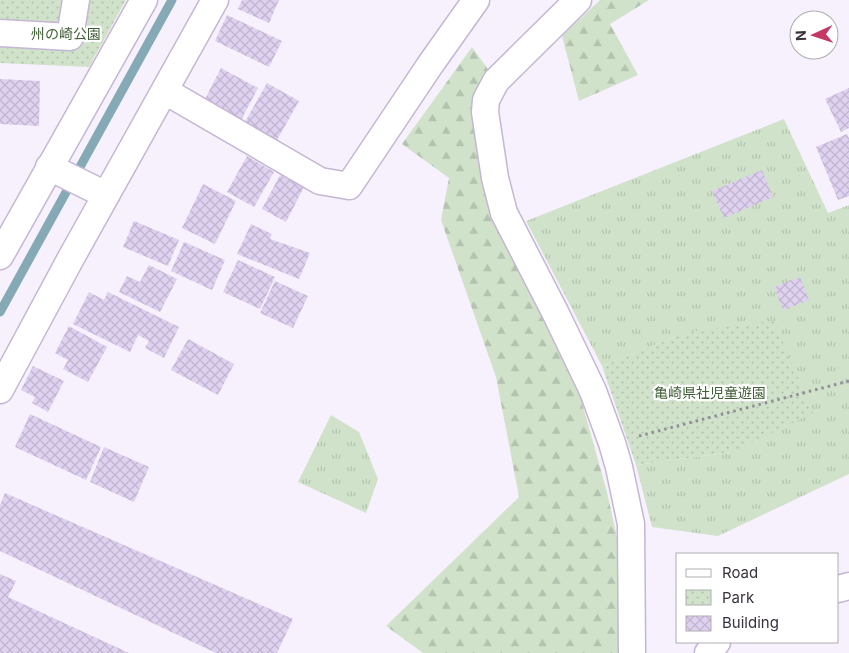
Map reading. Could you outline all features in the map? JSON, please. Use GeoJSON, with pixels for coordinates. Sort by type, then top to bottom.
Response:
{"type":"FeatureCollection","features":[{"type":"Feature","properties":{"kind":"street"},"geometry":{"type":"LineString","coordinates":[[0,32],[70,37],[76,0]]}},
{"type":"Feature","properties":{"kind":"street"},"geometry":{"type":"LineString","coordinates":[[0,256],[59,172],[144,0]]}},
{"type":"Feature","properties":{"kind":"street"},"geometry":{"type":"LineString","coordinates":[[0,390],[215,0]]}},
{"type":"Feature","properties":{"kind":"street"},"geometry":{"type":"LineString","coordinates":[[165,91],[320,181],[349,186],[476,0]]}},
{"type":"Feature","properties":{"kind":"street"},"geometry":{"type":"LineString","coordinates":[[578,0],[496,81],[486,100],[485,112],[494,178],[504,212],[552,305],[593,391],[619,467],[631,524],[632,653]]}},
{"type":"Feature","properties":{"kind":"street"},"geometry":{"type":"LineString","coordinates":[[59,172],[106,195]]}},
{"type":"Feature","properties":{"kind":"street"},"geometry":{"type":"LineString","coordinates":[[708,653],[716,643]]}},
{"type":"Feature","properties":{"kind":"path"},"geometry":{"type":"LineString","coordinates":[[612,443],[849,381]]}},
{"type":"Feature","properties":{"kind":"green space","name":"州の崎公園"},"geometry":{"type":"Polygon","coordinates":[[[0,0],[126,0],[89,67],[0,63],[0,0]]]}},
{"type":"Feature","properties":{"kind":"green space"},"geometry":{"type":"Polygon","coordinates":[[[600,0],[649,0],[610,24],[638,75],[579,101],[562,36],[600,0]]]}},
{"type":"Feature","properties":{"kind":"green space"},"geometry":{"type":"Polygon","coordinates":[[[472,47],[490,72],[517,249],[581,399],[607,492],[623,565],[624,653],[423,653],[386,626],[519,497],[496,377],[441,220],[449,178],[402,144],[472,47]]]}},
{"type":"Feature","properties":{"kind":"green space"},"geometry":{"type":"Polygon","coordinates":[[[784,119],[828,213],[849,205],[849,474],[718,536],[652,527],[636,465],[732,452],[687,332],[602,366],[526,221],[784,119]]]}},
{"type":"Feature","properties":{"kind":"green space","name":"亀崎県社児童遊園"},"geometry":{"type":"Polygon","coordinates":[[[774,321],[813,413],[732,452],[636,465],[602,366],[687,332],[774,321]]]}},
{"type":"Feature","properties":{"kind":"green space"},"geometry":{"type":"Polygon","coordinates":[[[331,415],[359,432],[378,479],[366,513],[298,482],[331,415]]]}},
{"type":"Feature","properties":{"kind":"building"},"geometry":{"type":"Polygon","coordinates":[[[242,0],[279,0],[269,23],[238,9],[242,0]]]}},
{"type":"Feature","properties":{"kind":"building"},"geometry":{"type":"Polygon","coordinates":[[[227,15],[282,41],[269,67],[215,41],[227,15]]]}},
{"type":"Feature","properties":{"kind":"building"},"geometry":{"type":"Polygon","coordinates":[[[221,68],[258,88],[240,122],[203,103],[221,68]]]}},
{"type":"Feature","properties":{"kind":"building"},"geometry":{"type":"Polygon","coordinates":[[[0,79],[40,81],[39,126],[0,124],[0,79]]]}},
{"type":"Feature","properties":{"kind":"building"},"geometry":{"type":"Polygon","coordinates":[[[267,83],[299,101],[277,140],[245,122],[267,83]]]}},
{"type":"Feature","properties":{"kind":"building"},"geometry":{"type":"Polygon","coordinates":[[[849,88],[849,128],[841,132],[825,99],[849,88]]]}},
{"type":"Feature","properties":{"kind":"building"},"geometry":{"type":"Polygon","coordinates":[[[847,134],[849,138],[849,196],[838,200],[816,147],[847,134]]]}},
{"type":"Feature","properties":{"kind":"building"},"geometry":{"type":"Polygon","coordinates":[[[247,156],[274,172],[254,207],[227,192],[247,156]]]}},
{"type":"Feature","properties":{"kind":"building"},"geometry":{"type":"Polygon","coordinates":[[[762,170],[773,197],[724,218],[712,191],[762,170]]]}},
{"type":"Feature","properties":{"kind":"building"},"geometry":{"type":"Polygon","coordinates":[[[280,175],[304,187],[286,222],[262,209],[280,175]]]}},
{"type":"Feature","properties":{"kind":"building"},"geometry":{"type":"Polygon","coordinates":[[[203,184],[236,201],[215,244],[182,228],[203,184]]]}},
{"type":"Feature","properties":{"kind":"building"},"geometry":{"type":"Polygon","coordinates":[[[134,221],[179,240],[168,266],[123,247],[134,221]]]}},
{"type":"Feature","properties":{"kind":"building"},"geometry":{"type":"Polygon","coordinates":[[[251,224],[272,234],[270,239],[310,253],[299,279],[237,254],[251,224]]]}},
{"type":"Feature","properties":{"kind":"building"},"geometry":{"type":"Polygon","coordinates":[[[184,242],[225,260],[212,290],[171,271],[184,242]]]}},
{"type":"Feature","properties":{"kind":"building"},"geometry":{"type":"Polygon","coordinates":[[[238,260],[275,277],[260,309],[223,292],[238,260]]]}},
{"type":"Feature","properties":{"kind":"building"},"geometry":{"type":"Polygon","coordinates":[[[149,265],[177,279],[160,312],[119,292],[127,276],[140,282],[149,265]]]}},
{"type":"Feature","properties":{"kind":"building"},"geometry":{"type":"Polygon","coordinates":[[[800,277],[809,300],[783,310],[774,287],[800,277]]]}},
{"type":"Feature","properties":{"kind":"building"},"geometry":{"type":"Polygon","coordinates":[[[275,281],[308,296],[293,328],[260,313],[275,281]]]}},
{"type":"Feature","properties":{"kind":"building"},"geometry":{"type":"Polygon","coordinates":[[[89,292],[104,300],[108,292],[179,327],[164,358],[145,348],[149,341],[138,335],[130,352],[73,324],[89,292]]]}},
{"type":"Feature","properties":{"kind":"building"},"geometry":{"type":"Polygon","coordinates":[[[69,326],[107,347],[88,382],[63,369],[68,360],[55,353],[69,326]]]}},
{"type":"Feature","properties":{"kind":"building"},"geometry":{"type":"Polygon","coordinates":[[[188,339],[234,364],[218,395],[171,370],[188,339]]]}},
{"type":"Feature","properties":{"kind":"building"},"geometry":{"type":"Polygon","coordinates":[[[33,366],[64,381],[48,412],[32,403],[35,397],[21,390],[33,366]]]}},
{"type":"Feature","properties":{"kind":"building"},"geometry":{"type":"Polygon","coordinates":[[[30,414],[101,447],[86,480],[15,447],[30,414]]]}},
{"type":"Feature","properties":{"kind":"building"},"geometry":{"type":"Polygon","coordinates":[[[104,447],[149,467],[134,502],[90,482],[104,447]]]}},
{"type":"Feature","properties":{"kind":"building"},"geometry":{"type":"Polygon","coordinates":[[[5,493],[293,619],[277,653],[216,653],[0,551],[0,505],[5,493]]]}},
{"type":"Feature","properties":{"kind":"building"},"geometry":{"type":"Polygon","coordinates":[[[0,574],[16,581],[8,597],[129,653],[0,653],[0,574]]]}},
{"type":"Feature","properties":{"kind":"waterway"},"geometry":{"type":"LineString","coordinates":[[0,312],[172,0]]}}]}
